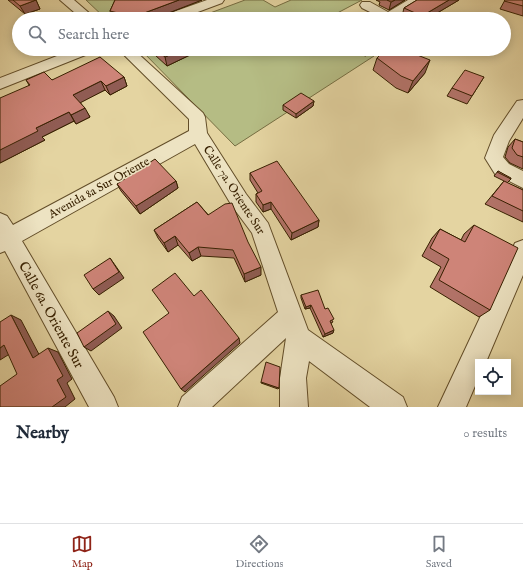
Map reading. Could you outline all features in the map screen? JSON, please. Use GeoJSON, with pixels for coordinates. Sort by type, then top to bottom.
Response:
{"type":"FeatureCollection","features":[{"type":"Feature","properties":{"kind":"street"},"geometry":{"type":"LineString","coordinates":[[66,0],[81,12]]}},
{"type":"Feature","properties":{"kind":"street"},"geometry":{"type":"LineString","coordinates":[[186,12],[218,0]]}},
{"type":"Feature","properties":{"kind":"street"},"geometry":{"type":"LineString","coordinates":[[397,12],[417,0]]}},
{"type":"Feature","properties":{"kind":"street"},"geometry":{"type":"LineString","coordinates":[[366,5],[377,12]]}},
{"type":"Feature","properties":{"kind":"street"},"geometry":{"type":"LineString","coordinates":[[0,84],[70,56]]}},
{"type":"Feature","properties":{"kind":"street","name":"Calle 7a. Oriente Sur"},"geometry":{"type":"LineString","coordinates":[[133,56],[197,117],[198,134],[239,200],[261,229],[295,327]]}},
{"type":"Feature","properties":{"kind":"street"},"geometry":{"type":"LineString","coordinates":[[523,105],[500,140],[494,158],[502,169],[523,180]]}},
{"type":"Feature","properties":{"kind":"street","name":"Avenida 8a Sur Oriente"},"geometry":{"type":"LineString","coordinates":[[3,234],[198,134]]}},
{"type":"Feature","properties":{"kind":"street","name":"Calle 6a. Oriente Sur"},"geometry":{"type":"LineString","coordinates":[[3,234],[104,407]]}},
{"type":"Feature","properties":{"kind":"street"},"geometry":{"type":"LineString","coordinates":[[452,407],[523,250]]}},
{"type":"Feature","properties":{"kind":"street"},"geometry":{"type":"LineString","coordinates":[[192,407],[295,327]]}},
{"type":"Feature","properties":{"kind":"street"},"geometry":{"type":"LineString","coordinates":[[294,407],[293,378],[295,327]]}},
{"type":"Feature","properties":{"kind":"street"},"geometry":{"type":"LineString","coordinates":[[295,327],[393,407]]}},
{"type":"Feature","properties":{"kind":"green space"},"geometry":{"type":"Polygon","coordinates":[[[86,0],[142,0],[135,12],[99,12],[86,0]]]}},
{"type":"Feature","properties":{"kind":"green space"},"geometry":{"type":"Polygon","coordinates":[[[245,0],[263,0],[275,7],[291,0],[362,0],[339,12],[213,12],[245,0]]]}},
{"type":"Feature","properties":{"kind":"green space"},"geometry":{"type":"Polygon","coordinates":[[[147,56],[374,56],[235,146],[147,56]]]}},
{"type":"Feature","properties":{"kind":"building"},"geometry":{"type":"Polygon","coordinates":[[[13,0],[36,0],[20,6],[13,0]]]}},
{"type":"Feature","properties":{"kind":"building"},"geometry":{"type":"Polygon","coordinates":[[[115,0],[179,0],[147,12],[110,11],[115,0]]]}},
{"type":"Feature","properties":{"kind":"building"},"geometry":{"type":"Polygon","coordinates":[[[417,0],[449,0],[429,12],[413,12],[404,8],[417,0]]]}},
{"type":"Feature","properties":{"kind":"building"},"geometry":{"type":"Polygon","coordinates":[[[523,0],[523,6],[504,1],[523,0]]]}},
{"type":"Feature","properties":{"kind":"building"},"geometry":{"type":"Polygon","coordinates":[[[379,56],[420,56],[430,60],[413,81],[401,76],[377,58],[379,56]]]}},
{"type":"Feature","properties":{"kind":"building"},"geometry":{"type":"Polygon","coordinates":[[[100,57],[124,77],[106,86],[101,81],[73,95],[85,108],[71,115],[69,112],[36,128],[38,131],[0,150],[0,98],[30,85],[26,80],[44,72],[52,80],[100,57]]]}},
{"type":"Feature","properties":{"kind":"building"},"geometry":{"type":"Polygon","coordinates":[[[465,70],[484,77],[472,96],[452,88],[465,70]]]}},
{"type":"Feature","properties":{"kind":"building"},"geometry":{"type":"Polygon","coordinates":[[[301,93],[314,101],[296,114],[283,105],[301,93]]]}},
{"type":"Feature","properties":{"kind":"building"},"geometry":{"type":"Polygon","coordinates":[[[515,139],[523,142],[523,157],[517,155],[512,148],[515,139]]]}},
{"type":"Feature","properties":{"kind":"building"},"geometry":{"type":"Polygon","coordinates":[[[155,159],[176,181],[136,206],[117,184],[155,159]]]}},
{"type":"Feature","properties":{"kind":"building"},"geometry":{"type":"Polygon","coordinates":[[[277,161],[319,220],[292,233],[271,202],[263,205],[256,194],[262,191],[250,173],[277,161]]]}},
{"type":"Feature","properties":{"kind":"building"},"geometry":{"type":"Polygon","coordinates":[[[498,171],[511,178],[511,179],[497,172],[498,171]]]}},
{"type":"Feature","properties":{"kind":"building"},"geometry":{"type":"Polygon","coordinates":[[[504,181],[523,190],[523,211],[492,196],[504,181]]]}},
{"type":"Feature","properties":{"kind":"building"},"geometry":{"type":"Polygon","coordinates":[[[197,202],[208,215],[225,204],[232,203],[248,242],[261,267],[244,274],[233,250],[198,247],[189,253],[175,236],[164,243],[154,230],[197,202]]]}},
{"type":"Feature","properties":{"kind":"building"},"geometry":{"type":"Polygon","coordinates":[[[474,225],[518,248],[490,310],[439,280],[449,259],[430,248],[440,229],[465,242],[474,225]]]}},
{"type":"Feature","properties":{"kind":"building"},"geometry":{"type":"Polygon","coordinates":[[[110,258],[119,272],[93,289],[84,275],[110,258]]]}},
{"type":"Feature","properties":{"kind":"building"},"geometry":{"type":"Polygon","coordinates":[[[175,273],[194,296],[201,290],[239,338],[181,389],[143,332],[169,313],[152,290],[175,273]]]}},
{"type":"Feature","properties":{"kind":"building"},"geometry":{"type":"Polygon","coordinates":[[[318,290],[325,309],[328,308],[334,319],[330,321],[334,330],[325,334],[311,305],[306,307],[301,295],[318,290]]]}},
{"type":"Feature","properties":{"kind":"building"},"geometry":{"type":"Polygon","coordinates":[[[108,311],[116,324],[84,347],[77,333],[108,311]]]}},
{"type":"Feature","properties":{"kind":"building"},"geometry":{"type":"Polygon","coordinates":[[[11,315],[33,358],[48,348],[63,376],[57,380],[66,397],[52,407],[0,407],[0,386],[17,374],[4,345],[0,348],[0,322],[11,315]]]}},
{"type":"Feature","properties":{"kind":"building"},"geometry":{"type":"Polygon","coordinates":[[[266,362],[280,367],[279,388],[261,382],[266,362]]]}}]}
